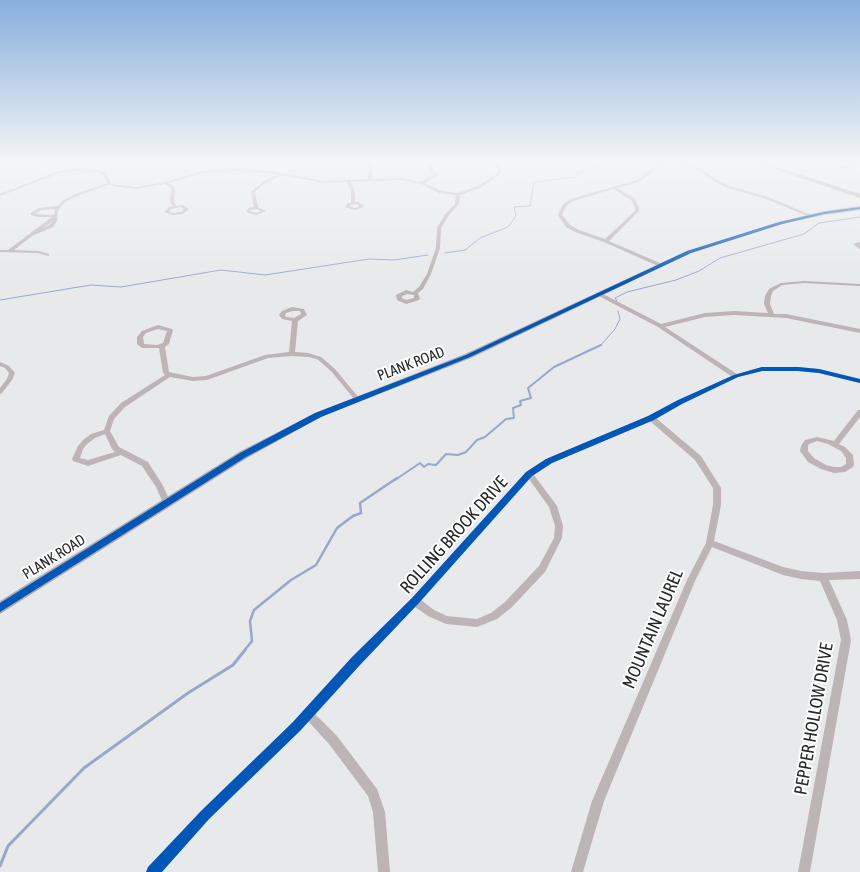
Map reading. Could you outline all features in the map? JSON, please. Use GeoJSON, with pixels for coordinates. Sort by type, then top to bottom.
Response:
{"type":"FeatureCollection","features":[{"type":"Feature","properties":{"kind":"street"},"geometry":{"type":"LineString","coordinates":[[55,217],[32,215],[40,209],[58,207],[64,203]]}},
{"type":"Feature","properties":{"kind":"street"},"geometry":{"type":"LineString","coordinates":[[172,203],[175,207]]}},
{"type":"Feature","properties":{"kind":"street"},"geometry":{"type":"LineString","coordinates":[[255,203],[256,208]]}},
{"type":"Feature","properties":{"kind":"street"},"geometry":{"type":"LineString","coordinates":[[414,293],[422,286],[438,248],[439,228],[457,203]]}},
{"type":"Feature","properties":{"kind":"street"},"geometry":{"type":"LineString","coordinates":[[568,203],[564,205],[560,215],[564,222],[572,229],[606,241],[660,265]]}},
{"type":"Feature","properties":{"kind":"street"},"geometry":{"type":"LineString","coordinates":[[606,241],[637,211],[635,203]]}},
{"type":"Feature","properties":{"kind":"street"},"geometry":{"type":"LineString","coordinates":[[778,203],[811,216]]}},
{"type":"Feature","properties":{"kind":"street"},"geometry":{"type":"LineString","coordinates":[[8,252],[31,235],[48,229],[54,223],[58,207]]}},
{"type":"Feature","properties":{"kind":"street","name":"PLANK ROAD"},"geometry":{"type":"LineString","coordinates":[[0,608],[210,475],[318,415],[468,356],[660,265],[713,244],[811,216],[860,208]]}},
{"type":"Feature","properties":{"kind":"street"},"geometry":{"type":"LineString","coordinates":[[860,242],[856,244],[860,248]]}},
{"type":"Feature","properties":{"kind":"street"},"geometry":{"type":"LineString","coordinates":[[0,251],[38,252],[47,256]]}},
{"type":"Feature","properties":{"kind":"street"},"geometry":{"type":"LineString","coordinates":[[771,314],[768,296],[771,290],[781,284],[804,282],[860,285]]}},
{"type":"Feature","properties":{"kind":"street"},"geometry":{"type":"LineString","coordinates":[[598,294],[660,326],[736,376]]}},
{"type":"Feature","properties":{"kind":"street"},"geometry":{"type":"LineString","coordinates":[[660,326],[690,318],[721,313],[771,314],[825,322],[860,331]]}},
{"type":"Feature","properties":{"kind":"street"},"geometry":{"type":"LineString","coordinates":[[292,354],[295,320]]}},
{"type":"Feature","properties":{"kind":"street"},"geometry":{"type":"LineString","coordinates":[[152,328],[166,328],[170,330],[170,335],[166,344],[162,347],[142,346],[140,344],[140,337],[152,328]]}},
{"type":"Feature","properties":{"kind":"street"},"geometry":{"type":"LineString","coordinates":[[162,347],[166,373],[169,375]]}},
{"type":"Feature","properties":{"kind":"street"},"geometry":{"type":"LineString","coordinates":[[167,503],[145,464],[116,449],[107,431],[111,418],[123,405],[169,375],[208,378],[267,356],[292,354],[314,357],[323,361],[333,370],[356,399]]}},
{"type":"Feature","properties":{"kind":"street"},"geometry":{"type":"LineString","coordinates":[[0,364],[7,367],[12,373],[10,379],[0,392]]}},
{"type":"Feature","properties":{"kind":"street","name":"ROLLING BROOK DRIVE"},"geometry":{"type":"LineString","coordinates":[[153,872],[205,815],[308,714],[356,661],[415,601],[530,474],[549,461],[651,418],[736,376],[762,370],[798,369],[819,371],[860,382]]}},
{"type":"Feature","properties":{"kind":"street"},"geometry":{"type":"LineString","coordinates":[[835,444],[860,412]]}},
{"type":"Feature","properties":{"kind":"street","name":"MOUNTAIN LAUREL"},"geometry":{"type":"LineString","coordinates":[[577,872],[598,801],[691,580],[710,542],[717,505],[717,488],[698,458],[651,418]]}},
{"type":"Feature","properties":{"kind":"street"},"geometry":{"type":"LineString","coordinates":[[107,431],[93,436],[86,442],[80,448],[76,459],[88,464],[122,452]]}},
{"type":"Feature","properties":{"kind":"street"},"geometry":{"type":"LineString","coordinates":[[813,440],[835,444],[843,448],[850,457],[850,465],[846,469],[834,470],[820,465],[808,457],[804,448],[807,442],[813,440]]}},
{"type":"Feature","properties":{"kind":"street"},"geometry":{"type":"LineString","coordinates":[[415,601],[431,613],[446,620],[478,623],[494,616],[508,605],[542,569],[558,538],[559,526],[553,506],[530,474]]}},
{"type":"Feature","properties":{"kind":"street"},"geometry":{"type":"LineString","coordinates":[[710,542],[783,571],[823,576],[860,575]]}},
{"type":"Feature","properties":{"kind":"street","name":"PEPPER HOLLOW DRIVE"},"geometry":{"type":"LineString","coordinates":[[804,872],[846,640],[842,620],[823,576]]}},
{"type":"Feature","properties":{"kind":"street"},"geometry":{"type":"LineString","coordinates":[[308,714],[339,747],[373,793],[379,812],[384,872]]}},
{"type":"Feature","properties":{"kind":"waterway"},"geometry":{"type":"LineString","coordinates":[[445,253],[465,250],[480,238],[508,227],[516,216],[514,207],[530,206],[531,203]]}},
{"type":"Feature","properties":{"kind":"waterway"},"geometry":{"type":"LineString","coordinates":[[617,301],[615,298],[627,292],[676,280],[699,271],[720,258],[804,234],[819,223],[860,217]]}},
{"type":"Feature","properties":{"kind":"waterway"},"geometry":{"type":"LineString","coordinates":[[0,300],[91,285],[121,287],[221,270],[265,275],[369,259],[394,260],[428,255]]}},
{"type":"Feature","properties":{"kind":"waterway"},"geometry":{"type":"LineString","coordinates":[[601,345],[615,329],[620,319],[618,311]]}},
{"type":"Feature","properties":{"kind":"waterway"},"geometry":{"type":"LineString","coordinates":[[395,480],[420,463],[424,467],[428,464],[436,465],[446,454],[458,455],[466,452],[477,440],[485,437],[506,419],[514,418],[513,408],[521,405],[520,401],[531,398],[528,388],[554,367],[601,345]]}},
{"type":"Feature","properties":{"kind":"waterway"},"geometry":{"type":"LineString","coordinates":[[244,651],[252,641],[250,621],[254,610],[291,580],[316,565],[337,528],[353,516],[361,513],[360,503],[397,478]]}},
{"type":"Feature","properties":{"kind":"waterway"},"geometry":{"type":"LineString","coordinates":[[0,866],[8,846],[84,768],[188,693],[233,665],[245,650]]}},
{"type":"Feature","properties":{"kind":"cycle path"},"geometry":{"type":"LineString","coordinates":[[0,608],[243,455],[318,415],[468,356],[689,252],[781,223],[824,213],[860,208]]}},
{"type":"Feature","properties":{"kind":"cycle path"},"geometry":{"type":"LineString","coordinates":[[153,872],[205,815],[296,727],[356,661],[415,601],[529,474],[549,461],[651,418],[736,376],[762,369],[798,369],[819,371],[860,381]]}}]}
